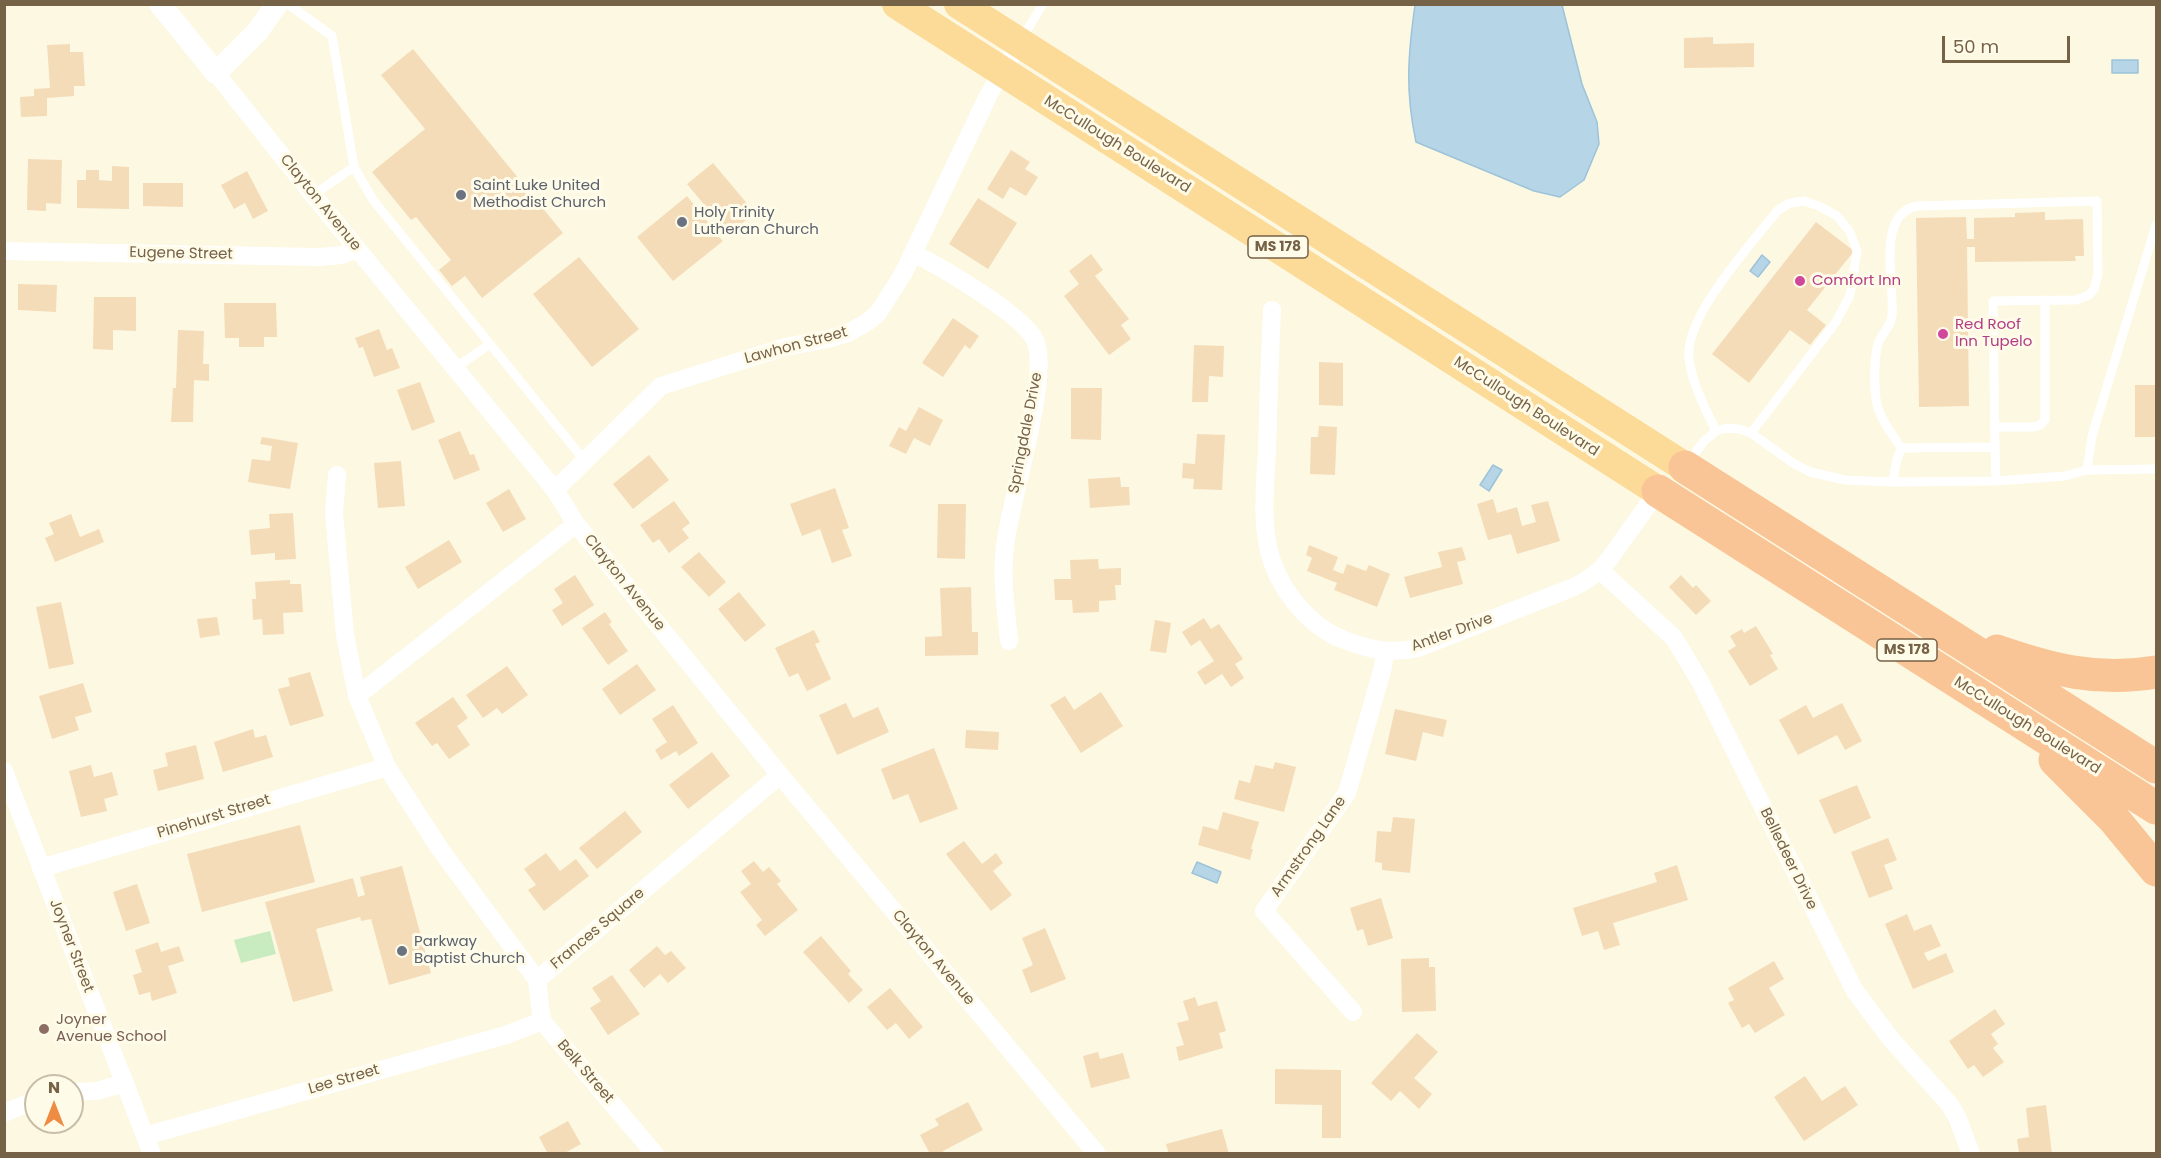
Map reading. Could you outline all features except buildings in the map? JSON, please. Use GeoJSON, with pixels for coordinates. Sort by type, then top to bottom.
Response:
{"type":"FeatureCollection","features":[{"type":"Feature","properties":{"kind":"highway","name":"McCullough Boulevard"},"geometry":{"type":"LineString","coordinates":[[897,4],[2157,808]]}},
{"type":"Feature","properties":{"kind":"highway","name":"MS 178"},"geometry":{"type":"LineString","coordinates":[[960,4],[2157,767]]}},
{"type":"Feature","properties":{"kind":"highway"},"geometry":{"type":"LineString","coordinates":[[1281,249],[1301,223]]}},
{"type":"Feature","properties":{"kind":"highway"},"geometry":{"type":"LineString","coordinates":[[1518,402],[1572,419],[1647,466],[1685,467]]}},
{"type":"Feature","properties":{"kind":"highway"},"geometry":{"type":"LineString","coordinates":[[1658,491],[1668,486],[1687,485],[1748,524],[1806,543]]}},
{"type":"Feature","properties":{"kind":"highway"},"geometry":{"type":"LineString","coordinates":[[1945,632],[2051,669],[2080,675],[2132,675],[2157,672]]}},
{"type":"Feature","properties":{"kind":"highway"},"geometry":{"type":"LineString","coordinates":[[2004,711],[2113,818],[2157,870]]}},
{"type":"Feature","properties":{"kind":"street","name":"Clayton Avenue"},"geometry":{"type":"LineString","coordinates":[[160,4],[555,490],[576,525],[780,775],[1097,1154]]}},
{"type":"Feature","properties":{"kind":"street"},"geometry":{"type":"LineString","coordinates":[[216,73],[257,33],[277,4]]}},
{"type":"Feature","properties":{"kind":"street","name":"Lawhon Street"},"geometry":{"type":"LineString","coordinates":[[555,490],[661,386],[785,347],[828,339],[860,327],[878,313],[903,274],[989,94],[1020,43]]}},
{"type":"Feature","properties":{"kind":"street","name":"Eugene Street"},"geometry":{"type":"LineString","coordinates":[[4,251],[319,257],[342,255],[357,249]]}},
{"type":"Feature","properties":{"kind":"street","name":"Springdale Drive"},"geometry":{"type":"LineString","coordinates":[[913,253],[964,282],[1012,316],[1029,332],[1038,350],[1040,359],[1038,388],[1004,546],[1004,584],[1009,641]]}},
{"type":"Feature","properties":{"kind":"street","name":"Antler Drive"},"geometry":{"type":"LineString","coordinates":[[1272,310],[1265,502],[1268,546],[1273,565],[1282,584],[1296,603],[1324,630],[1338,638],[1385,652],[1401,652],[1418,648],[1574,587],[1600,570],[1658,491]]}},
{"type":"Feature","properties":{"kind":"street","name":"Frances Square"},"geometry":{"type":"LineString","coordinates":[[337,475],[334,513],[337,563],[345,635],[357,696],[387,766],[440,849],[537,980],[780,775]]}},
{"type":"Feature","properties":{"kind":"street"},"geometry":{"type":"LineString","coordinates":[[357,696],[576,525]]}},
{"type":"Feature","properties":{"kind":"street","name":"Belledeer Drive"},"geometry":{"type":"LineString","coordinates":[[1600,570],[1674,638],[1701,683],[1855,991],[1872,1016],[1950,1105],[1958,1119],[1971,1154]]}},
{"type":"Feature","properties":{"kind":"street","name":"Armstrong Lane"},"geometry":{"type":"LineString","coordinates":[[1353,1012],[1264,911],[1347,793],[1383,667],[1385,652]]}},
{"type":"Feature","properties":{"kind":"street","name":"Pinehurst Street"},"geometry":{"type":"LineString","coordinates":[[41,868],[387,766]]}},
{"type":"Feature","properties":{"kind":"street","name":"Joyner Street"},"geometry":{"type":"LineString","coordinates":[[4,771],[149,1145]]}},
{"type":"Feature","properties":{"kind":"street"},"geometry":{"type":"LineString","coordinates":[[537,980],[542,1021]]}},
{"type":"Feature","properties":{"kind":"street","name":"Lee Street"},"geometry":{"type":"LineString","coordinates":[[149,1145],[506,1035],[542,1021]]}},
{"type":"Feature","properties":{"kind":"street","name":"Belk Street"},"geometry":{"type":"LineString","coordinates":[[542,1021],[655,1154]]}},
{"type":"Feature","properties":{"kind":"street"},"geometry":{"type":"LineString","coordinates":[[84,1092],[96,1091],[125,1083]]}},
{"type":"Feature","properties":{"kind":"street"},"geometry":{"type":"LineString","coordinates":[[4,1113],[24,1105]]}},
{"type":"Feature","properties":{"kind":"lane"},"geometry":{"type":"LineString","coordinates":[[288,4],[332,36],[354,167],[373,200],[585,461]]}},
{"type":"Feature","properties":{"kind":"lane"},"geometry":{"type":"LineString","coordinates":[[1020,43],[1043,4]]}},
{"type":"Feature","properties":{"kind":"lane"},"geometry":{"type":"LineString","coordinates":[[313,195],[354,167]]}},
{"type":"Feature","properties":{"kind":"lane"},"geometry":{"type":"LineString","coordinates":[[1716,431],[1693,377],[1689,357],[1689,337],[1705,304],[1778,210],[1790,203],[1804,201],[1837,216],[1850,232],[1857,251],[1850,295],[1836,322],[1751,433]]}},
{"type":"Feature","properties":{"kind":"lane"},"geometry":{"type":"LineString","coordinates":[[1893,482],[1901,448],[1882,416],[1876,398],[1877,345],[1892,318],[1892,227],[1902,212],[1917,206],[2097,201],[2098,274],[2094,289],[2089,295],[2076,300],[1993,301],[1995,481]]}},
{"type":"Feature","properties":{"kind":"lane"},"geometry":{"type":"LineString","coordinates":[[2087,471],[2092,436],[2157,225]]}},
{"type":"Feature","properties":{"kind":"lane"},"geometry":{"type":"LineString","coordinates":[[1995,427],[2034,427],[2045,420],[2045,300]]}},
{"type":"Feature","properties":{"kind":"lane"},"geometry":{"type":"LineString","coordinates":[[455,368],[490,344]]}},
{"type":"Feature","properties":{"kind":"lane"},"geometry":{"type":"LineString","coordinates":[[1685,467],[1704,441],[1716,431],[1727,428],[1751,433],[1793,463],[1810,472],[1845,480],[1995,481],[2065,476],[2087,471],[2157,470]]}},
{"type":"Feature","properties":{"kind":"lane"},"geometry":{"type":"LineString","coordinates":[[1901,448],[1995,447]]}},
{"type":"Feature","properties":{"kind":"green space"},"geometry":{"type":"Polygon","coordinates":[[[270,931],[276,954],[241,963],[234,940],[270,931]]]}},
{"type":"Feature","properties":{"kind":"water"},"geometry":{"type":"Polygon","coordinates":[[[1415,5],[1562,5],[1582,84],[1597,122],[1599,144],[1584,180],[1560,197],[1534,191],[1416,142],[1409,89],[1415,5]]]}},
{"type":"Feature","properties":{"kind":"water"},"geometry":{"type":"Polygon","coordinates":[[[2112,60],[2138,60],[2138,73],[2112,73],[2112,60]]]}},
{"type":"Feature","properties":{"kind":"water"},"geometry":{"type":"Polygon","coordinates":[[[1762,255],[1770,262],[1758,277],[1750,271],[1762,255]]]}},
{"type":"Feature","properties":{"kind":"water"},"geometry":{"type":"Polygon","coordinates":[[[1493,465],[1502,470],[1489,491],[1480,485],[1493,465]]]}},
{"type":"Feature","properties":{"kind":"water"},"geometry":{"type":"Polygon","coordinates":[[[1197,862],[1221,872],[1217,883],[1192,873],[1197,862]]]}},
{"type":"Feature","properties":{"kind":"place","name":"Saint Luke United Methodist Church"},"geometry":{"type":"Point","coordinates":[461,195]}},
{"type":"Feature","properties":{"kind":"place","name":"Holy Trinity Lutheran Church"},"geometry":{"type":"Point","coordinates":[682,222]}},
{"type":"Feature","properties":{"kind":"place","name":"Comfort Inn"},"geometry":{"type":"Point","coordinates":[1800,281]}},
{"type":"Feature","properties":{"kind":"place","name":"Red Roof Inn Tupelo"},"geometry":{"type":"Point","coordinates":[1943,334]}},
{"type":"Feature","properties":{"kind":"place","name":"Parkway Baptist Church"},"geometry":{"type":"Point","coordinates":[402,951]}},
{"type":"Feature","properties":{"kind":"place","name":"Joyner Avenue School"},"geometry":{"type":"Point","coordinates":[44,1029]}}]}
